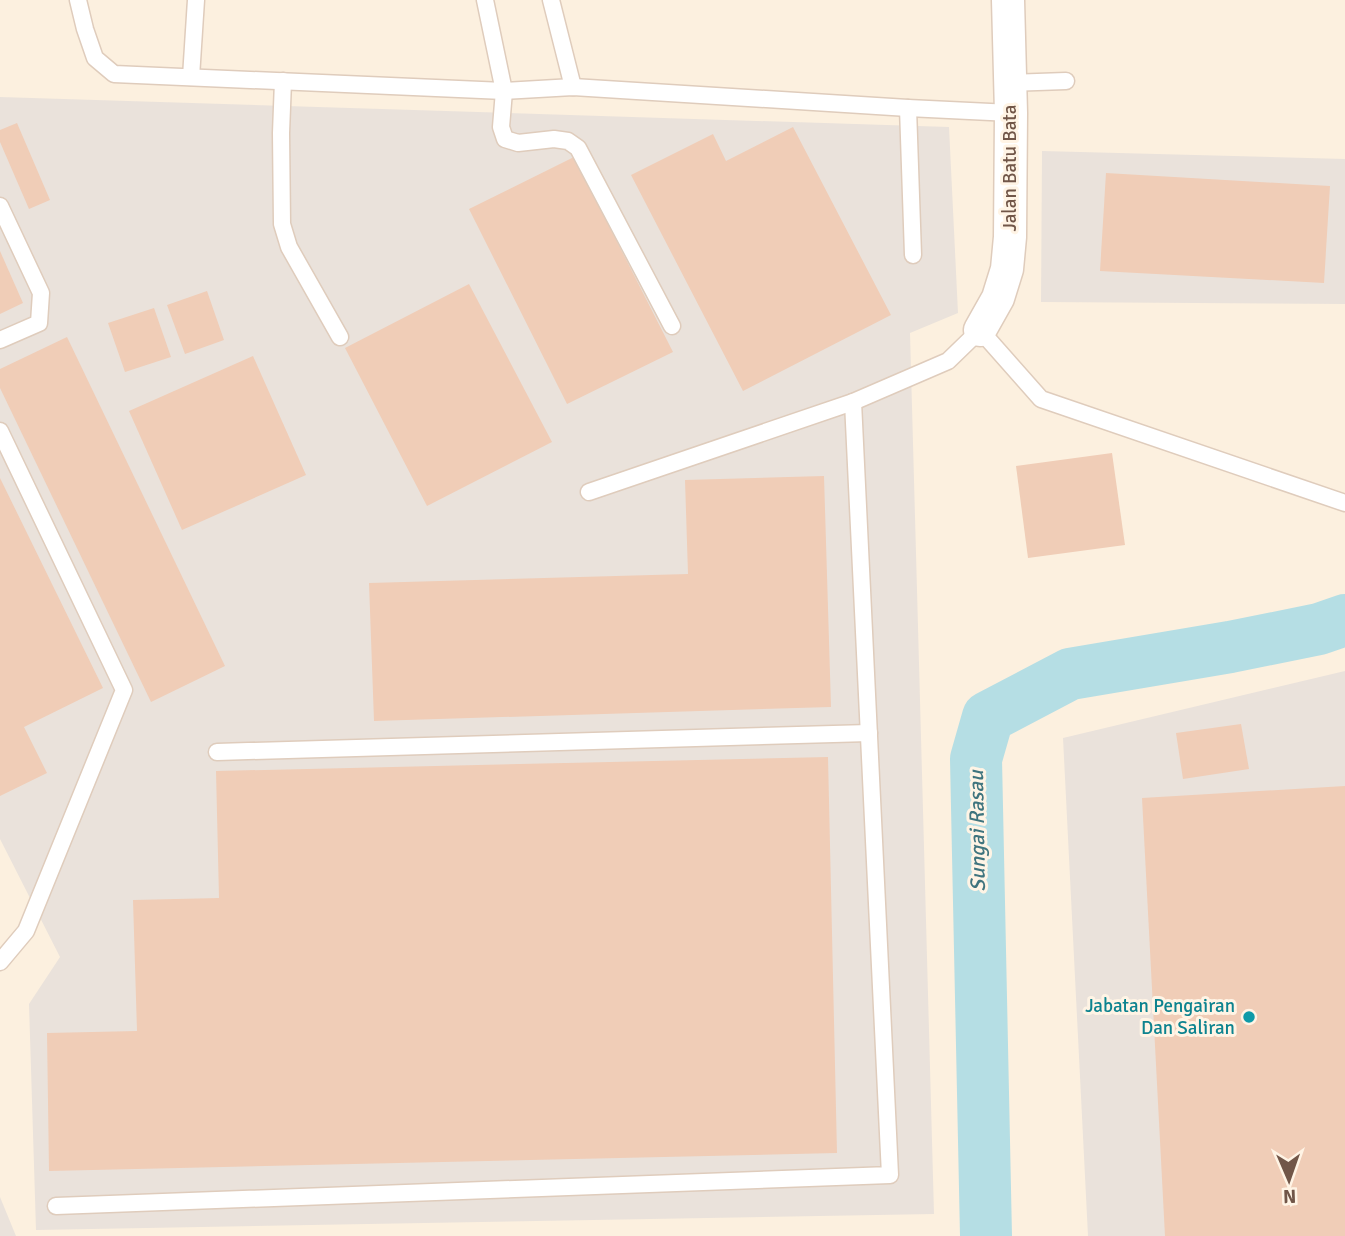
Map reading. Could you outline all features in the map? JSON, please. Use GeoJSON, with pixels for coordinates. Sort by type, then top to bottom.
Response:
{"type":"FeatureCollection","features":[{"type":"Feature","properties":{"kind":"street","name":"Jalan Batu Bata"},"geometry":{"type":"LineString","coordinates":[[980,330],[998,298],[1007,269],[1010,237],[1011,98],[1008,0]]}},
{"type":"Feature","properties":{"kind":"lane"},"geometry":{"type":"LineString","coordinates":[[78,0],[95,58],[114,74],[503,91],[573,87],[908,108],[1011,98],[1066,81]]}},
{"type":"Feature","properties":{"kind":"lane"},"geometry":{"type":"LineString","coordinates":[[191,77],[196,0]]}},
{"type":"Feature","properties":{"kind":"lane"},"geometry":{"type":"LineString","coordinates":[[485,0],[503,91],[501,127],[505,139],[518,143],[554,139],[568,141],[578,148],[672,326]]}},
{"type":"Feature","properties":{"kind":"lane"},"geometry":{"type":"LineString","coordinates":[[551,0],[573,87]]}},
{"type":"Feature","properties":{"kind":"lane"},"geometry":{"type":"LineString","coordinates":[[283,81],[282,224],[289,247],[340,337]]}},
{"type":"Feature","properties":{"kind":"lane"},"geometry":{"type":"LineString","coordinates":[[908,108],[913,255]]}},
{"type":"Feature","properties":{"kind":"lane"},"geometry":{"type":"LineString","coordinates":[[0,206],[41,293],[39,323],[0,340]]}},
{"type":"Feature","properties":{"kind":"lane"},"geometry":{"type":"LineString","coordinates":[[589,492],[853,402],[948,361],[980,330],[1041,399],[1345,503]]}},
{"type":"Feature","properties":{"kind":"lane"},"geometry":{"type":"LineString","coordinates":[[57,1206],[890,1175],[853,402]]}},
{"type":"Feature","properties":{"kind":"lane"},"geometry":{"type":"LineString","coordinates":[[0,431],[124,690],[26,931],[0,962]]}},
{"type":"Feature","properties":{"kind":"lane"},"geometry":{"type":"LineString","coordinates":[[217,752],[869,733]]}},
{"type":"Feature","properties":{"kind":"shaded area"},"geometry":{"type":"Polygon","coordinates":[[[0,97],[949,127],[958,313],[910,333],[934,1214],[36,1230],[29,1004],[60,957],[0,839],[0,97]]]}},
{"type":"Feature","properties":{"kind":"shaded area"},"geometry":{"type":"Polygon","coordinates":[[[1042,151],[1345,159],[1345,304],[1041,302],[1042,151]]]}},
{"type":"Feature","properties":{"kind":"shaded area"},"geometry":{"type":"Polygon","coordinates":[[[1345,671],[1345,1236],[1088,1236],[1063,738],[1345,671]]]}},
{"type":"Feature","properties":{"kind":"shaded area"},"geometry":{"type":"Polygon","coordinates":[[[0,1197],[16,1236],[0,1236],[0,1197]]]}},
{"type":"Feature","properties":{"kind":"building"},"geometry":{"type":"Polygon","coordinates":[[[17,123],[50,200],[29,209],[0,142],[0,130],[17,123]]]}},
{"type":"Feature","properties":{"kind":"building"},"geometry":{"type":"Polygon","coordinates":[[[793,127],[891,315],[743,391],[631,175],[713,134],[726,161],[793,127]]]}},
{"type":"Feature","properties":{"kind":"building"},"geometry":{"type":"Polygon","coordinates":[[[574,157],[673,352],[567,404],[469,209],[574,157]]]}},
{"type":"Feature","properties":{"kind":"building"},"geometry":{"type":"Polygon","coordinates":[[[1106,173],[1330,186],[1324,283],[1100,271],[1106,173]]]}},
{"type":"Feature","properties":{"kind":"building"},"geometry":{"type":"Polygon","coordinates":[[[0,251],[23,303],[0,314],[0,251]]]}},
{"type":"Feature","properties":{"kind":"building"},"geometry":{"type":"Polygon","coordinates":[[[469,284],[552,442],[427,506],[345,348],[469,284]]]}},
{"type":"Feature","properties":{"kind":"building"},"geometry":{"type":"Polygon","coordinates":[[[207,291],[224,340],[185,354],[167,305],[207,291]]]}},
{"type":"Feature","properties":{"kind":"building"},"geometry":{"type":"Polygon","coordinates":[[[154,308],[171,357],[125,372],[108,323],[154,308]]]}},
{"type":"Feature","properties":{"kind":"building"},"geometry":{"type":"Polygon","coordinates":[[[67,337],[225,666],[151,702],[0,388],[0,369],[67,337]]]}},
{"type":"Feature","properties":{"kind":"building"},"geometry":{"type":"Polygon","coordinates":[[[253,356],[306,475],[182,530],[129,411],[253,356]]]}},
{"type":"Feature","properties":{"kind":"building"},"geometry":{"type":"Polygon","coordinates":[[[1112,453],[1125,545],[1028,558],[1016,466],[1112,453]]]}},
{"type":"Feature","properties":{"kind":"building"},"geometry":{"type":"Polygon","coordinates":[[[824,476],[831,707],[374,721],[369,583],[688,574],[685,480],[824,476]]]}},
{"type":"Feature","properties":{"kind":"building"},"geometry":{"type":"Polygon","coordinates":[[[0,478],[103,688],[24,727],[47,773],[0,796],[0,478]]]}},
{"type":"Feature","properties":{"kind":"building"},"geometry":{"type":"Polygon","coordinates":[[[1241,724],[1249,769],[1183,779],[1176,733],[1241,724]]]}},
{"type":"Feature","properties":{"kind":"building"},"geometry":{"type":"Polygon","coordinates":[[[828,757],[837,1153],[49,1171],[47,1033],[137,1031],[133,900],[219,898],[216,771],[828,757]]]}},
{"type":"Feature","properties":{"kind":"building","name":"Jabatan Pengairan Dan Saliran"},"geometry":{"type":"Polygon","coordinates":[[[1345,786],[1345,1236],[1165,1236],[1142,798],[1345,786]]]}},
{"type":"Feature","properties":{"kind":"waterway","name":"Sungai Rasau"},"geometry":{"type":"LineString","coordinates":[[986,1236],[976,759],[988,717],[1070,674],[1230,647],[1319,629],[1345,620]]}},
{"type":"Feature","properties":{"kind":"place","name":"Jabatan Pengairan Dan Saliran"},"geometry":{"type":"Point","coordinates":[1249,1017]}}]}
